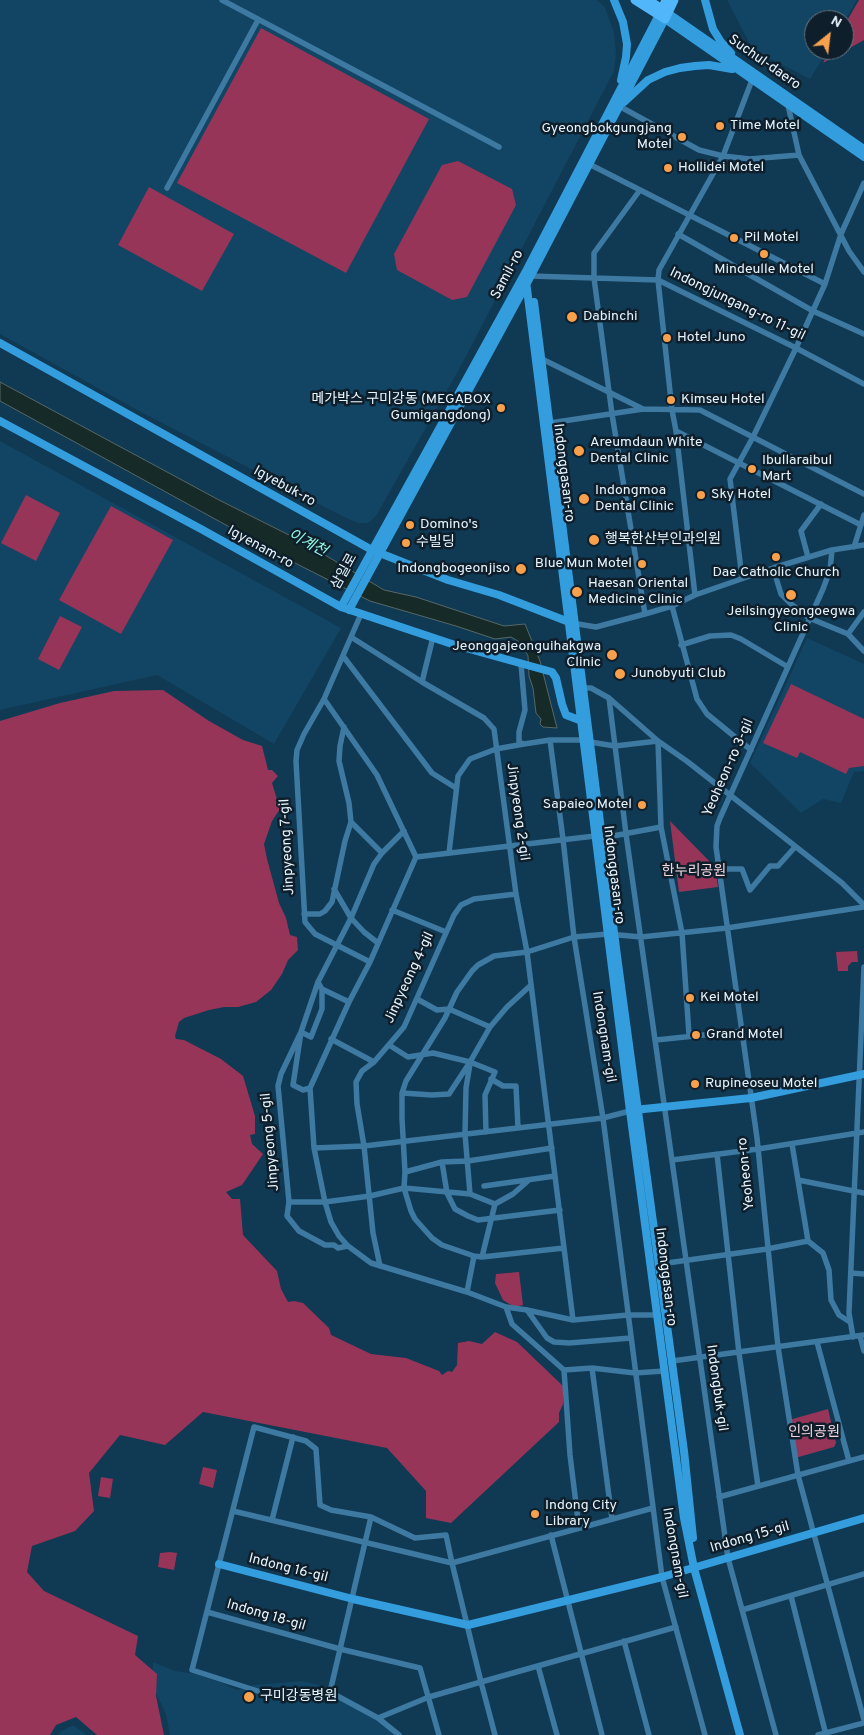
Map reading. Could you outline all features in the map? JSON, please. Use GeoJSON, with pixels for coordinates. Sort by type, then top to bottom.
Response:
{"type":"FeatureCollection","features":[{"type":"Feature","properties":{"kind":"main road"},"geometry":{"type":"LineString","coordinates":[[614,0],[623,22],[627,44],[616,104]]}},
{"type":"Feature","properties":{"kind":"main road","name":"Suchul-daero"},"geometry":{"type":"LineString","coordinates":[[636,0],[664,11]]}},
{"type":"Feature","properties":{"kind":"main road","name":"Suchul-daero"},"geometry":{"type":"LineString","coordinates":[[648,0],[739,67],[864,149]]}},
{"type":"Feature","properties":{"kind":"main road"},"geometry":{"type":"LineString","coordinates":[[664,11],[674,0]]}},
{"type":"Feature","properties":{"kind":"main road"},"geometry":{"type":"LineString","coordinates":[[705,0],[714,29],[739,67]]}},
{"type":"Feature","properties":{"kind":"main road","name":"Samil-ro"},"geometry":{"type":"LineString","coordinates":[[527,277],[664,11]]}},
{"type":"Feature","properties":{"kind":"main road"},"geometry":{"type":"LineString","coordinates":[[616,104],[648,80],[672,70],[708,65],[739,67]]}},
{"type":"Feature","properties":{"kind":"main road","name":"Suchul-daero"},"geometry":{"type":"LineString","coordinates":[[739,67],[752,80],[864,157]]}},
{"type":"Feature","properties":{"kind":"main road","name":"Samil-ro"},"geometry":{"type":"LineString","coordinates":[[376,551],[589,164],[616,104]]}},
{"type":"Feature","properties":{"kind":"main road","name":"Indonggasan-ro"},"geometry":{"type":"LineString","coordinates":[[527,277],[542,359],[582,721],[587,741]]}},
{"type":"Feature","properties":{"kind":"main road","name":"Indonggasan-ro"},"geometry":{"type":"LineString","coordinates":[[527,277],[572,623],[583,688],[587,741],[611,934],[635,1110],[660,1264],[691,1513],[694,1568]]}},
{"type":"Feature","properties":{"kind":"main road","name":"Igyebuk-ro"},"geometry":{"type":"LineString","coordinates":[[0,343],[376,551],[448,580],[499,595],[572,623]]}},
{"type":"Feature","properties":{"kind":"main road","name":"Igyenam-ro"},"geometry":{"type":"LineString","coordinates":[[0,421],[202,529],[340,607],[455,646],[552,672],[556,678],[566,715],[582,721]]}},
{"type":"Feature","properties":{"kind":"main road","name":"삼일로"},"geometry":{"type":"LineString","coordinates":[[340,607],[376,551]]}},
{"type":"Feature","properties":{"kind":"main road","name":"삼일로"},"geometry":{"type":"LineString","coordinates":[[349,610],[376,551]]}},
{"type":"Feature","properties":{"kind":"main road"},"geometry":{"type":"LineString","coordinates":[[635,1110],[751,1098],[861,1075]]}},
{"type":"Feature","properties":{"kind":"main road","name":"Indonggasan-ro"},"geometry":{"type":"LineString","coordinates":[[635,1110],[657,1315],[684,1518],[694,1568],[740,1735]]}},
{"type":"Feature","properties":{"kind":"main road","name":"Indong 15-gil"},"geometry":{"type":"LineString","coordinates":[[694,1568],[864,1518]]}},
{"type":"Feature","properties":{"kind":"main road","name":"Indong 16-gil"},"geometry":{"type":"LineString","coordinates":[[219,1564],[468,1625],[694,1568]]}},
{"type":"Feature","properties":{"kind":"street"},"geometry":{"type":"LineString","coordinates":[[222,0],[499,146]]}},
{"type":"Feature","properties":{"kind":"street"},"geometry":{"type":"LineString","coordinates":[[167,188],[258,20]]}},
{"type":"Feature","properties":{"kind":"street"},"geometry":{"type":"LineString","coordinates":[[695,595],[672,410],[658,280],[659,270],[723,156],[752,80]]}},
{"type":"Feature","properties":{"kind":"street"},"geometry":{"type":"LineString","coordinates":[[616,104],[699,150],[723,156],[750,159],[799,155]]}},
{"type":"Feature","properties":{"kind":"street","name":"Suchul-daero"},"geometry":{"type":"LineString","coordinates":[[788,105],[799,155],[849,251],[864,272]]}},
{"type":"Feature","properties":{"kind":"street"},"geometry":{"type":"LineString","coordinates":[[589,164],[825,284]]}},
{"type":"Feature","properties":{"kind":"street"},"geometry":{"type":"LineString","coordinates":[[742,578],[730,479],[753,437],[825,284],[841,234],[864,183]]}},
{"type":"Feature","properties":{"kind":"street"},"geometry":{"type":"LineString","coordinates":[[640,190],[594,253],[594,278],[612,414],[645,614]]}},
{"type":"Feature","properties":{"kind":"street"},"geometry":{"type":"LineString","coordinates":[[678,234],[812,311],[864,334]]}},
{"type":"Feature","properties":{"kind":"street","name":"Indongjungang-ro 11-gil"},"geometry":{"type":"LineString","coordinates":[[527,277],[658,280],[864,384]]}},
{"type":"Feature","properties":{"kind":"street"},"geometry":{"type":"LineString","coordinates":[[542,359],[643,408]]}},
{"type":"Feature","properties":{"kind":"street","name":"Indonggasan-ro"},"geometry":{"type":"LineString","coordinates":[[550,423],[643,408],[700,410],[864,494]]}},
{"type":"Feature","properties":{"kind":"street"},"geometry":{"type":"LineString","coordinates":[[676,431],[861,525]]}},
{"type":"Feature","properties":{"kind":"street"},"geometry":{"type":"LineString","coordinates":[[808,557],[801,531],[821,504]]}},
{"type":"Feature","properties":{"kind":"street"},"geometry":{"type":"LineString","coordinates":[[854,547],[864,515]]}},
{"type":"Feature","properties":{"kind":"street"},"geometry":{"type":"LineString","coordinates":[[572,623],[596,627],[645,614],[672,606],[695,595],[773,568],[832,550],[864,545]]}},
{"type":"Feature","properties":{"kind":"street","name":"Yeoheon-ro 3-gil"},"geometry":{"type":"LineString","coordinates":[[751,1098],[716,847],[717,826],[823,589],[830,570],[832,550]]}},
{"type":"Feature","properties":{"kind":"street"},"geometry":{"type":"LineString","coordinates":[[773,568],[781,594],[809,618],[848,634],[863,648]]}},
{"type":"Feature","properties":{"kind":"street"},"geometry":{"type":"LineString","coordinates":[[672,606],[697,699],[707,714],[751,750]]}},
{"type":"Feature","properties":{"kind":"street"},"geometry":{"type":"LineString","coordinates":[[848,634],[864,612]]}},
{"type":"Feature","properties":{"kind":"street","name":"Jinpyeong 7-gil"},"geometry":{"type":"LineString","coordinates":[[361,614],[324,699],[304,734],[297,750],[296,761],[305,922],[310,930],[322,939],[370,962]]}},
{"type":"Feature","properties":{"kind":"street"},"geometry":{"type":"LineString","coordinates":[[682,644],[710,636],[731,635],[741,638],[788,667]]}},
{"type":"Feature","properties":{"kind":"street","name":"Jinpyeong 2-gil"},"geometry":{"type":"LineString","coordinates":[[351,637],[491,723],[494,729],[516,894],[527,952],[573,1320]]}},
{"type":"Feature","properties":{"kind":"street"},"geometry":{"type":"LineString","coordinates":[[422,682],[433,637]]}},
{"type":"Feature","properties":{"kind":"street"},"geometry":{"type":"LineString","coordinates":[[343,656],[432,774],[456,788]]}},
{"type":"Feature","properties":{"kind":"street"},"geometry":{"type":"LineString","coordinates":[[522,664],[525,710],[518,732],[520,742],[524,744]]}},
{"type":"Feature","properties":{"kind":"street"},"geometry":{"type":"LineString","coordinates":[[583,688],[591,688],[609,698],[658,741],[688,762],[730,797],[842,883],[864,906]]}},
{"type":"Feature","properties":{"kind":"street","name":"Indongbuk-gil"},"geometry":{"type":"LineString","coordinates":[[609,698],[626,834],[728,1558],[776,1735]]}},
{"type":"Feature","properties":{"kind":"street"},"geometry":{"type":"LineString","coordinates":[[324,699],[377,775],[416,857],[370,962],[349,1002],[310,1088],[314,1148],[324,1202],[331,1222],[339,1236],[348,1246],[371,1263],[467,1292],[506,1307],[573,1320],[628,1315],[657,1315]]}},
{"type":"Feature","properties":{"kind":"street"},"geometry":{"type":"LineString","coordinates":[[304,914],[320,914],[332,902],[351,822],[349,803],[339,760],[344,726]]}},
{"type":"Feature","properties":{"kind":"street"},"geometry":{"type":"LineString","coordinates":[[449,853],[458,776],[470,759],[496,749],[550,740],[587,741],[615,746],[658,741]]}},
{"type":"Feature","properties":{"kind":"street","name":"Indongnam-gil"},"geometry":{"type":"LineString","coordinates":[[550,740],[574,937],[603,1118],[662,1577],[705,1735]]}},
{"type":"Feature","properties":{"kind":"street"},"geometry":{"type":"LineString","coordinates":[[658,741],[661,828],[682,933],[689,1036]]}},
{"type":"Feature","properties":{"kind":"street"},"geometry":{"type":"LineString","coordinates":[[351,822],[382,853]]}},
{"type":"Feature","properties":{"kind":"street"},"geometry":{"type":"LineString","coordinates":[[416,857],[563,839],[626,834],[661,828]]}},
{"type":"Feature","properties":{"kind":"street","name":"Jinpyeong 5-gil"},"geometry":{"type":"LineString","coordinates":[[348,1246],[338,1248],[334,1245],[325,1245],[299,1231],[287,1216],[288,1202],[278,1086],[281,1074],[300,1032],[318,982],[351,918],[369,874],[382,853],[404,831]]}},
{"type":"Feature","properties":{"kind":"street"},"geometry":{"type":"LineString","coordinates":[[720,869],[742,869],[750,890],[770,866],[778,866],[795,847]]}},
{"type":"Feature","properties":{"kind":"street"},"geometry":{"type":"LineString","coordinates":[[334,889],[351,918],[364,932],[378,942]]}},
{"type":"Feature","properties":{"kind":"street","name":"Jinpyeong 4-gil"},"geometry":{"type":"LineString","coordinates":[[380,1266],[373,1233],[356,1082],[362,1071],[374,1062],[404,1026],[454,915],[461,905],[474,899],[516,894]]}},
{"type":"Feature","properties":{"kind":"street"},"geometry":{"type":"LineString","coordinates":[[564,1248],[482,1257],[442,1245],[432,1238],[415,1219],[404,1188],[402,1093],[406,1081],[449,1010],[457,992],[478,965],[494,956],[527,952],[574,937],[611,934],[642,937],[682,933],[727,928],[864,906]]}},
{"type":"Feature","properties":{"kind":"street"},"geometry":{"type":"LineString","coordinates":[[392,910],[446,932]]}},
{"type":"Feature","properties":{"kind":"street"},"geometry":{"type":"LineString","coordinates":[[853,1337],[849,1313],[856,1134],[861,1075],[864,967]]}},
{"type":"Feature","properties":{"kind":"street"},"geometry":{"type":"LineString","coordinates":[[310,1088],[303,1090],[293,1085],[300,1032],[310,1037],[322,1009],[322,989],[318,982]]}},
{"type":"Feature","properties":{"kind":"street"},"geometry":{"type":"LineString","coordinates":[[402,1093],[432,1096],[448,1094],[470,1062],[490,1026],[531,985]]}},
{"type":"Feature","properties":{"kind":"street"},"geometry":{"type":"LineString","coordinates":[[322,989],[349,1002]]}},
{"type":"Feature","properties":{"kind":"street"},"geometry":{"type":"LineString","coordinates":[[417,999],[437,1010],[449,1010],[490,1026]]}},
{"type":"Feature","properties":{"kind":"street"},"geometry":{"type":"LineString","coordinates":[[656,1040],[742,1031]]}},
{"type":"Feature","properties":{"kind":"street"},"geometry":{"type":"LineString","coordinates":[[331,1040],[374,1062]]}},
{"type":"Feature","properties":{"kind":"street"},"geometry":{"type":"LineString","coordinates":[[389,1045],[408,1057],[433,1053],[470,1062],[495,1072],[485,1094],[486,1132]]}},
{"type":"Feature","properties":{"kind":"street"},"geometry":{"type":"LineString","coordinates":[[470,1062],[466,1088],[465,1134],[470,1194]]}},
{"type":"Feature","properties":{"kind":"street"},"geometry":{"type":"LineString","coordinates":[[492,1079],[503,1086],[516,1086],[518,1128]]}},
{"type":"Feature","properties":{"kind":"street","name":"Yeoheon-ro"},"geometry":{"type":"LineString","coordinates":[[751,1098],[778,1347],[798,1475],[813,1533]]}},
{"type":"Feature","properties":{"kind":"street"},"geometry":{"type":"LineString","coordinates":[[314,1148],[364,1146],[486,1132],[603,1118],[635,1110]]}},
{"type":"Feature","properties":{"kind":"street"},"geometry":{"type":"LineString","coordinates":[[672,1160],[758,1150],[864,1132]]}},
{"type":"Feature","properties":{"kind":"street"},"geometry":{"type":"LineString","coordinates":[[792,1144],[808,1241],[823,1254],[829,1270],[831,1300],[839,1315],[850,1322]]}},
{"type":"Feature","properties":{"kind":"street"},"geometry":{"type":"LineString","coordinates":[[405,1172],[442,1162],[552,1148]]}},
{"type":"Feature","properties":{"kind":"street"},"geometry":{"type":"LineString","coordinates":[[717,1154],[738,1353],[758,1486]]}},
{"type":"Feature","properties":{"kind":"street"},"geometry":{"type":"LineString","coordinates":[[442,1162],[447,1193],[455,1208],[461,1213],[478,1220],[560,1210]]}},
{"type":"Feature","properties":{"kind":"street"},"geometry":{"type":"LineString","coordinates":[[484,1186],[555,1176]]}},
{"type":"Feature","properties":{"kind":"street"},"geometry":{"type":"LineString","coordinates":[[482,1257],[495,1204],[513,1194],[529,1180]]}},
{"type":"Feature","properties":{"kind":"street"},"geometry":{"type":"LineString","coordinates":[[798,1180],[864,1192]]}},
{"type":"Feature","properties":{"kind":"street"},"geometry":{"type":"LineString","coordinates":[[288,1202],[324,1202],[370,1196],[404,1188],[470,1194],[495,1204]]}},
{"type":"Feature","properties":{"kind":"street"},"geometry":{"type":"LineString","coordinates":[[660,1264],[767,1249],[808,1241]]}},
{"type":"Feature","properties":{"kind":"street"},"geometry":{"type":"LineString","coordinates":[[467,1292],[474,1256]]}},
{"type":"Feature","properties":{"kind":"street"},"geometry":{"type":"LineString","coordinates":[[851,1273],[864,1274]]}},
{"type":"Feature","properties":{"kind":"street"},"geometry":{"type":"LineString","coordinates":[[506,1307],[512,1324],[564,1370],[570,1455],[578,1528]]}},
{"type":"Feature","properties":{"kind":"street"},"geometry":{"type":"LineString","coordinates":[[528,1310],[548,1338],[554,1342],[569,1343],[631,1338]]}},
{"type":"Feature","properties":{"kind":"street"},"geometry":{"type":"LineString","coordinates":[[672,1362],[862,1336],[864,1351]]}},
{"type":"Feature","properties":{"kind":"street"},"geometry":{"type":"LineString","coordinates":[[817,1342],[849,1461]]}},
{"type":"Feature","properties":{"kind":"street"},"geometry":{"type":"LineString","coordinates":[[564,1370],[592,1368],[635,1372],[664,1371]]}},
{"type":"Feature","properties":{"kind":"street"},"geometry":{"type":"LineString","coordinates":[[592,1368],[612,1519]]}},
{"type":"Feature","properties":{"kind":"street"},"geometry":{"type":"LineString","coordinates":[[207,1612],[254,1427],[306,1441],[316,1450],[320,1505],[331,1510],[371,1517],[415,1538],[446,1535],[495,1735]]}},
{"type":"Feature","properties":{"kind":"street"},"geometry":{"type":"LineString","coordinates":[[272,1520],[293,1437]]}},
{"type":"Feature","properties":{"kind":"street"},"geometry":{"type":"LineString","coordinates":[[719,1497],[864,1457]]}},
{"type":"Feature","properties":{"kind":"street"},"geometry":{"type":"LineString","coordinates":[[232,1511],[452,1563],[653,1508]]}},
{"type":"Feature","properties":{"kind":"street"},"geometry":{"type":"LineString","coordinates":[[371,1517],[330,1692],[378,1718],[399,1735]]}},
{"type":"Feature","properties":{"kind":"street"},"geometry":{"type":"LineString","coordinates":[[813,1533],[864,1721],[818,1735]]}},
{"type":"Feature","properties":{"kind":"street"},"geometry":{"type":"LineString","coordinates":[[551,1535],[602,1735]]}},
{"type":"Feature","properties":{"kind":"street"},"geometry":{"type":"LineString","coordinates":[[742,1610],[864,1574]]}},
{"type":"Feature","properties":{"kind":"street"},"geometry":{"type":"LineString","coordinates":[[791,1596],[826,1734]]}},
{"type":"Feature","properties":{"kind":"street","name":"Indong 18-gil"},"geometry":{"type":"LineString","coordinates":[[330,1692],[267,1694],[192,1670],[207,1612],[340,1649],[420,1668],[429,1697]]}},
{"type":"Feature","properties":{"kind":"street"},"geometry":{"type":"LineString","coordinates":[[378,1718],[429,1697],[676,1627]]}},
{"type":"Feature","properties":{"kind":"street"},"geometry":{"type":"LineString","coordinates":[[624,1641],[648,1735]]}},
{"type":"Feature","properties":{"kind":"street"},"geometry":{"type":"LineString","coordinates":[[538,1666],[556,1735]]}},
{"type":"Feature","properties":{"kind":"street"},"geometry":{"type":"LineString","coordinates":[[429,1697],[439,1735]]}},
{"type":"Feature","properties":{"kind":"shaded area"},"geometry":{"type":"Polygon","coordinates":[[[0,0],[597,0],[605,8],[614,32],[616,54],[614,71],[462,364],[376,516],[368,523],[358,523],[342,516],[141,412],[0,334],[0,0]]]}},
{"type":"Feature","properties":{"kind":"shaded area"},"geometry":{"type":"Polygon","coordinates":[[[727,0],[857,0],[851,10],[804,10],[804,60],[822,60],[810,79],[753,50],[727,0]]]}},
{"type":"Feature","properties":{"kind":"shaded area","name":"이계천"},"geometry":{"type":"Polygon","coordinates":[[[0,382],[219,500],[303,542],[384,590],[416,597],[504,626],[525,624],[540,661],[557,728],[543,727],[540,724],[541,719],[536,713],[533,688],[529,676],[528,656],[521,643],[511,637],[495,639],[370,601],[297,564],[0,401],[0,382]]]}},
{"type":"Feature","properties":{"kind":"shaded area"},"geometry":{"type":"Polygon","coordinates":[[[0,441],[341,628],[274,744],[157,675],[0,710],[0,441]]]}},
{"type":"Feature","properties":{"kind":"shaded area"},"geometry":{"type":"Polygon","coordinates":[[[807,638],[864,664],[864,771],[854,772],[841,803],[823,799],[801,813],[750,763],[807,638]]]}},
{"type":"Feature","properties":{"kind":"shaded area","name":"구미강동병원"},"geometry":{"type":"Polygon","coordinates":[[[153,1662],[175,1671],[196,1674],[220,1682],[237,1690],[254,1685],[302,1681],[324,1686],[388,1727],[394,1735],[170,1735],[166,1714],[152,1685],[153,1662]]]}},
{"type":"Feature","properties":{"kind":"shaded area"},"geometry":{"type":"Polygon","coordinates":[[[73,1725],[87,1735],[58,1735],[60,1732],[73,1725]]]}},
{"type":"Feature","properties":{"kind":"green space"},"geometry":{"type":"Polygon","coordinates":[[[859,0],[864,0],[864,40],[854,46],[854,10],[859,0]]]}},
{"type":"Feature","properties":{"kind":"green space"},"geometry":{"type":"Polygon","coordinates":[[[261,28],[429,119],[346,273],[177,183],[261,28]]]}},
{"type":"Feature","properties":{"kind":"green space"},"geometry":{"type":"Polygon","coordinates":[[[458,161],[512,189],[516,205],[467,297],[452,300],[397,270],[394,254],[442,165],[458,161]]]}},
{"type":"Feature","properties":{"kind":"green space"},"geometry":{"type":"Polygon","coordinates":[[[149,187],[234,234],[202,291],[118,245],[149,187]]]}},
{"type":"Feature","properties":{"kind":"green space"},"geometry":{"type":"Polygon","coordinates":[[[26,495],[60,513],[36,561],[1,543],[26,495]]]}},
{"type":"Feature","properties":{"kind":"green space"},"geometry":{"type":"Polygon","coordinates":[[[111,506],[173,540],[121,634],[59,600],[111,506]]]}},
{"type":"Feature","properties":{"kind":"green space"},"geometry":{"type":"Polygon","coordinates":[[[60,616],[82,627],[59,670],[38,659],[60,616]]]}},
{"type":"Feature","properties":{"kind":"green space"},"geometry":{"type":"Polygon","coordinates":[[[791,684],[864,719],[864,766],[849,768],[846,774],[800,752],[797,758],[763,743],[791,684]]]}},
{"type":"Feature","properties":{"kind":"green space"},"geometry":{"type":"Polygon","coordinates":[[[163,690],[209,721],[243,740],[262,746],[268,770],[272,770],[278,776],[272,783],[280,809],[272,821],[264,844],[279,903],[286,918],[290,935],[297,937],[298,950],[288,960],[282,974],[271,990],[256,1002],[238,1007],[209,1010],[184,1018],[179,1022],[175,1036],[176,1039],[184,1040],[221,1059],[243,1076],[255,1116],[255,1134],[250,1135],[252,1144],[263,1154],[242,1185],[226,1192],[232,1199],[240,1199],[243,1235],[277,1271],[281,1289],[288,1302],[303,1303],[329,1328],[331,1335],[371,1354],[406,1358],[439,1371],[442,1375],[448,1371],[452,1372],[457,1365],[458,1343],[469,1341],[482,1344],[495,1332],[517,1342],[563,1386],[563,1404],[559,1413],[559,1422],[451,1523],[426,1518],[426,1491],[387,1448],[203,1412],[165,1445],[120,1435],[89,1473],[94,1511],[75,1531],[32,1546],[27,1572],[44,1591],[138,1636],[135,1655],[157,1674],[156,1696],[164,1735],[97,1735],[76,1717],[56,1725],[50,1735],[0,1735],[0,721],[60,703],[114,691],[163,690]]]}},
{"type":"Feature","properties":{"kind":"green space","name":"한누리공원"},"geometry":{"type":"Polygon","coordinates":[[[670,821],[715,867],[718,887],[679,892],[670,821]]]}},
{"type":"Feature","properties":{"kind":"green space"},"geometry":{"type":"Polygon","coordinates":[[[857,951],[858,962],[852,962],[848,966],[848,971],[838,971],[836,952],[857,951]]]}},
{"type":"Feature","properties":{"kind":"green space"},"geometry":{"type":"Polygon","coordinates":[[[519,1272],[523,1305],[514,1307],[503,1300],[495,1283],[496,1274],[519,1272]]]}},
{"type":"Feature","properties":{"kind":"green space","name":"인의공원"},"geometry":{"type":"Polygon","coordinates":[[[828,1409],[836,1443],[834,1447],[795,1458],[789,1420],[828,1409]]]}},
{"type":"Feature","properties":{"kind":"green space"},"geometry":{"type":"Polygon","coordinates":[[[203,1467],[217,1470],[213,1488],[199,1484],[203,1467]]]}},
{"type":"Feature","properties":{"kind":"green space"},"geometry":{"type":"Polygon","coordinates":[[[101,1477],[113,1479],[110,1498],[98,1496],[101,1477]]]}},
{"type":"Feature","properties":{"kind":"green space"},"geometry":{"type":"Polygon","coordinates":[[[160,1553],[177,1553],[174,1570],[158,1567],[160,1553]]]}},
{"type":"Feature","properties":{"kind":"place","name":"Time Motel"},"geometry":{"type":"Point","coordinates":[720,126]}},
{"type":"Feature","properties":{"kind":"place","name":"Gyeongbokgungjang Motel"},"geometry":{"type":"Point","coordinates":[682,137]}},
{"type":"Feature","properties":{"kind":"place","name":"Hollidei Motel"},"geometry":{"type":"Point","coordinates":[668,168]}},
{"type":"Feature","properties":{"kind":"place","name":"Pil Motel"},"geometry":{"type":"Point","coordinates":[734,238]}},
{"type":"Feature","properties":{"kind":"place","name":"Mindeulle Motel"},"geometry":{"type":"Point","coordinates":[764,254]}},
{"type":"Feature","properties":{"kind":"place","name":"Dabinchi"},"geometry":{"type":"Point","coordinates":[572,317]}},
{"type":"Feature","properties":{"kind":"place","name":"Hotel Juno"},"geometry":{"type":"Point","coordinates":[667,338]}},
{"type":"Feature","properties":{"kind":"place","name":"Kimseu Hotel"},"geometry":{"type":"Point","coordinates":[671,400]}},
{"type":"Feature","properties":{"kind":"place","name":"메가박스 구미강동 (MEGABOX Gumigangdong)"},"geometry":{"type":"Point","coordinates":[501,408]}},
{"type":"Feature","properties":{"kind":"place","name":"Areumdaun White Dental Clinic"},"geometry":{"type":"Point","coordinates":[579,451]}},
{"type":"Feature","properties":{"kind":"place","name":"Ibullaraibul Mart"},"geometry":{"type":"Point","coordinates":[752,469]}},
{"type":"Feature","properties":{"kind":"place","name":"Sky Hotel"},"geometry":{"type":"Point","coordinates":[701,495]}},
{"type":"Feature","properties":{"kind":"place","name":"Indongmoa Dental Clinic"},"geometry":{"type":"Point","coordinates":[584,499]}},
{"type":"Feature","properties":{"kind":"place","name":"Domino's"},"geometry":{"type":"Point","coordinates":[410,525]}},
{"type":"Feature","properties":{"kind":"place","name":"행복한산부인과의원"},"geometry":{"type":"Point","coordinates":[594,540]}},
{"type":"Feature","properties":{"kind":"place","name":"수빌딩"},"geometry":{"type":"Point","coordinates":[406,543]}},
{"type":"Feature","properties":{"kind":"place","name":"Dae Catholic Church"},"geometry":{"type":"Point","coordinates":[776,557]}},
{"type":"Feature","properties":{"kind":"place","name":"Blue Mun Motel"},"geometry":{"type":"Point","coordinates":[642,564]}},
{"type":"Feature","properties":{"kind":"place","name":"Indongbogeonjiso"},"geometry":{"type":"Point","coordinates":[521,569]}},
{"type":"Feature","properties":{"kind":"place","name":"Haesan Oriental Medicine Clinic"},"geometry":{"type":"Point","coordinates":[577,592]}},
{"type":"Feature","properties":{"kind":"place","name":"Jeilsingyeongoegwa Clinic"},"geometry":{"type":"Point","coordinates":[791,595]}},
{"type":"Feature","properties":{"kind":"place","name":"Jeonggajeonguihakgwa Clinic"},"geometry":{"type":"Point","coordinates":[612,655]}},
{"type":"Feature","properties":{"kind":"place","name":"Junobyuti Club"},"geometry":{"type":"Point","coordinates":[620,674]}},
{"type":"Feature","properties":{"kind":"place","name":"Sapaieo Motel"},"geometry":{"type":"Point","coordinates":[642,805]}},
{"type":"Feature","properties":{"kind":"place","name":"Kei Motel"},"geometry":{"type":"Point","coordinates":[690,998]}},
{"type":"Feature","properties":{"kind":"place","name":"Grand Motel"},"geometry":{"type":"Point","coordinates":[696,1035]}},
{"type":"Feature","properties":{"kind":"place","name":"Rupineoseu Motel"},"geometry":{"type":"Point","coordinates":[695,1084]}},
{"type":"Feature","properties":{"kind":"place","name":"Indong City Library"},"geometry":{"type":"Point","coordinates":[535,1514]}},
{"type":"Feature","properties":{"kind":"place","name":"구미강동병원"},"geometry":{"type":"Point","coordinates":[249,1697]}}]}
